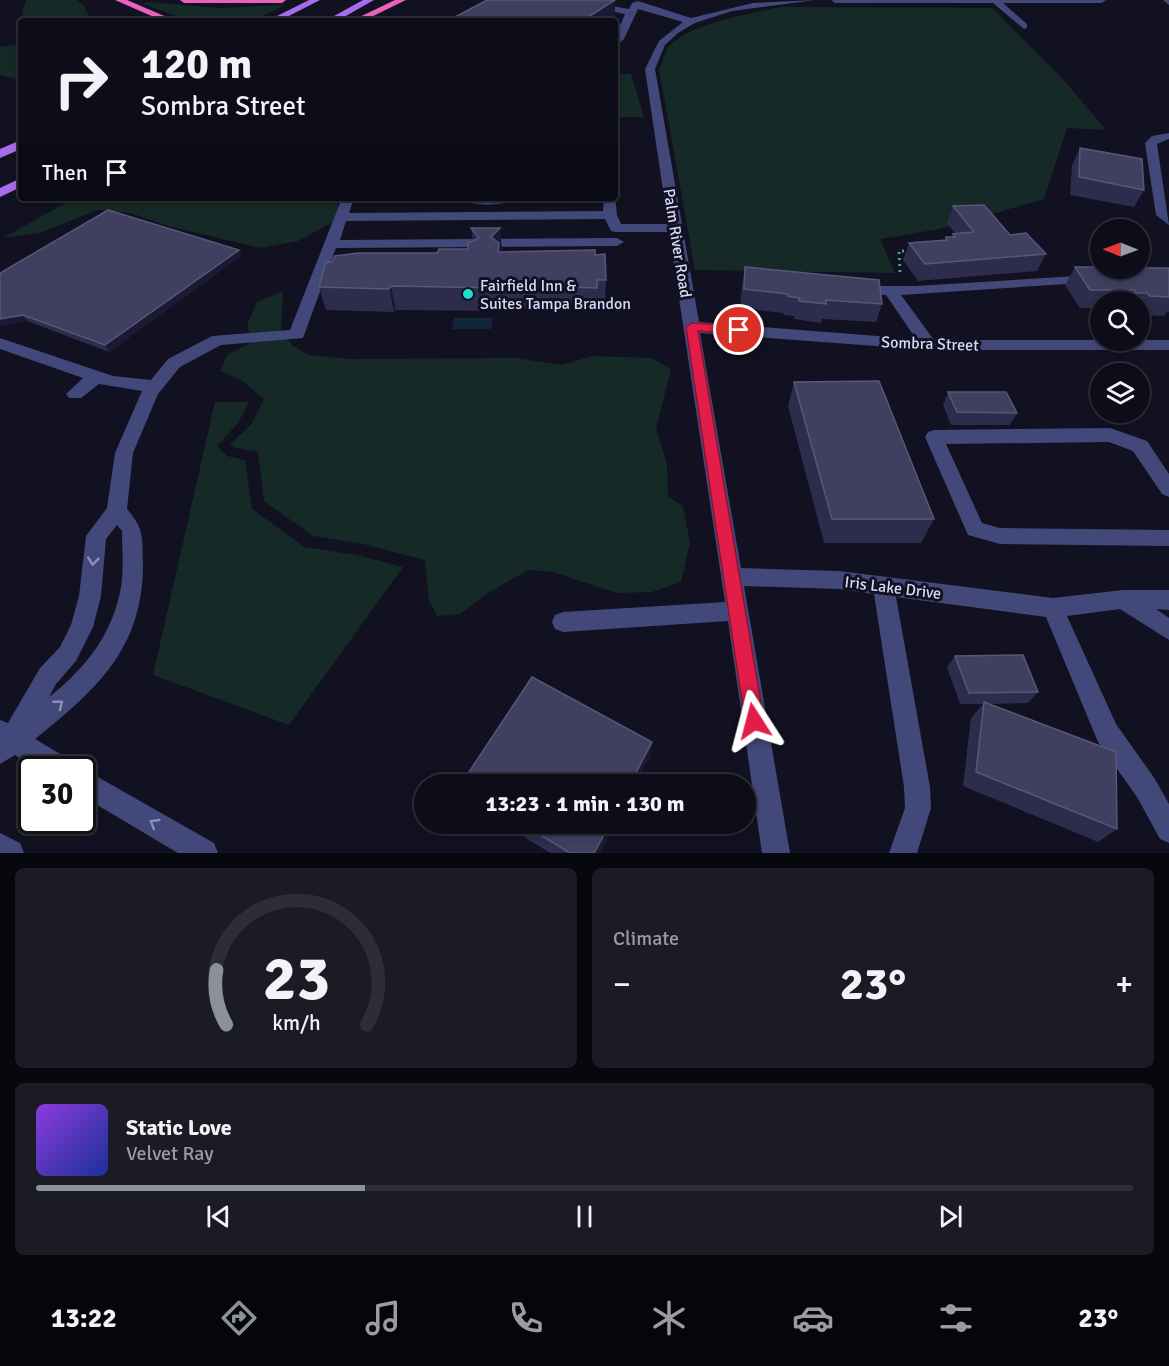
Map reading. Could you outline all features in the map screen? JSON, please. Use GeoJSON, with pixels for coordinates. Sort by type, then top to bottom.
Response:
{"type":"FeatureCollection","features":[{"type":"Feature","properties":{"kind":"highway"},"geometry":{"type":"LineString","coordinates":[[119,0],[164,18]]}},
{"type":"Feature","properties":{"kind":"highway"},"geometry":{"type":"LineString","coordinates":[[184,0],[242,2],[282,0]]}},
{"type":"Feature","properties":{"kind":"highway"},"geometry":{"type":"LineString","coordinates":[[363,18],[402,0]]}},
{"type":"Feature","properties":{"kind":"main road"},"geometry":{"type":"LineString","coordinates":[[279,18],[316,0]]}},
{"type":"Feature","properties":{"kind":"main road"},"geometry":{"type":"LineString","coordinates":[[336,18],[370,0]]}},
{"type":"Feature","properties":{"kind":"main road"},"geometry":{"type":"LineString","coordinates":[[0,154],[18,145]]}},
{"type":"Feature","properties":{"kind":"main road"},"geometry":{"type":"LineString","coordinates":[[0,193],[18,184]]}},
{"type":"Feature","properties":{"kind":"street"},"geometry":{"type":"LineString","coordinates":[[563,0],[633,8],[690,21]]}},
{"type":"Feature","properties":{"kind":"street"},"geometry":{"type":"LineString","coordinates":[[618,40],[624,33],[620,27],[633,8],[645,0]]}},
{"type":"Feature","properties":{"kind":"street","name":"Palm River Road"},"geometry":{"type":"LineString","coordinates":[[776,853],[650,69],[662,43],[690,21],[728,9],[767,3],[812,0]]}},
{"type":"Feature","properties":{"kind":"street"},"geometry":{"type":"LineString","coordinates":[[835,0],[996,2],[1102,0]]}},
{"type":"Feature","properties":{"kind":"street"},"geometry":{"type":"LineString","coordinates":[[996,2],[1024,26]]}},
{"type":"Feature","properties":{"kind":"street"},"geometry":{"type":"LineString","coordinates":[[1169,136],[1156,138],[1151,143],[1163,215],[1169,221]]}},
{"type":"Feature","properties":{"kind":"street"},"geometry":{"type":"LineString","coordinates":[[4,741],[48,676],[68,654],[82,627],[90,596],[96,536],[117,511],[124,453],[150,392],[174,363],[218,340],[291,334],[331,244],[347,201]]}},
{"type":"Feature","properties":{"kind":"street"},"geometry":{"type":"LineString","coordinates":[[610,201],[610,215],[616,228],[676,228]]}},
{"type":"Feature","properties":{"kind":"street"},"geometry":{"type":"LineString","coordinates":[[341,217],[610,215]]}},
{"type":"Feature","properties":{"kind":"street"},"geometry":{"type":"LineString","coordinates":[[511,256],[520,242]]}},
{"type":"Feature","properties":{"kind":"street"},"geometry":{"type":"LineString","coordinates":[[331,244],[617,242]]}},
{"type":"Feature","properties":{"kind":"street"},"geometry":{"type":"LineString","coordinates":[[460,243],[464,256],[472,260]]}},
{"type":"Feature","properties":{"kind":"street"},"geometry":{"type":"LineString","coordinates":[[847,288],[896,292],[1050,278],[1090,279]]}},
{"type":"Feature","properties":{"kind":"street"},"geometry":{"type":"LineString","coordinates":[[896,292],[929,345]]}},
{"type":"Feature","properties":{"kind":"street","name":"Sombra Street"},"geometry":{"type":"LineString","coordinates":[[692,327],[929,345],[1169,345]]}},
{"type":"Feature","properties":{"kind":"street"},"geometry":{"type":"LineString","coordinates":[[0,343],[111,382],[155,386]]}},
{"type":"Feature","properties":{"kind":"street"},"geometry":{"type":"LineString","coordinates":[[75,393],[96,377]]}},
{"type":"Feature","properties":{"kind":"street"},"geometry":{"type":"LineString","coordinates":[[1169,489],[1140,446],[1110,435],[934,437],[975,529],[1000,536],[1169,538]]}},
{"type":"Feature","properties":{"kind":"street"},"geometry":{"type":"LineString","coordinates":[[4,741],[77,690],[105,657],[122,625],[132,586],[132,529],[117,511]]}},
{"type":"Feature","properties":{"kind":"street","name":"Iris Lake Drive"},"geometry":{"type":"LineString","coordinates":[[732,577],[793,577],[883,585],[1053,608],[1123,599],[1169,600]]}},
{"type":"Feature","properties":{"kind":"street"},"geometry":{"type":"LineString","coordinates":[[883,585],[917,787],[918,808],[907,851]]}},
{"type":"Feature","properties":{"kind":"street"},"geometry":{"type":"LineString","coordinates":[[1123,599],[1169,630]]}},
{"type":"Feature","properties":{"kind":"street"},"geometry":{"type":"LineString","coordinates":[[1053,608],[1107,732],[1146,788],[1169,830]]}},
{"type":"Feature","properties":{"kind":"street"},"geometry":{"type":"LineString","coordinates":[[563,622],[737,610]]}},
{"type":"Feature","properties":{"kind":"street"},"geometry":{"type":"LineString","coordinates":[[4,741],[35,756]]}},
{"type":"Feature","properties":{"kind":"street"},"geometry":{"type":"LineString","coordinates":[[96,789],[204,853]]}},
{"type":"Feature","properties":{"kind":"street"},"geometry":{"type":"LineString","coordinates":[[0,847],[10,853]]}},
{"type":"Feature","properties":{"kind":"path"},"geometry":{"type":"LineString","coordinates":[[896,292],[899,251],[921,250]]}},
{"type":"Feature","properties":{"kind":"green space"},"geometry":{"type":"Polygon","coordinates":[[[26,0],[77,0],[84,6],[90,18],[24,18],[22,14],[26,0]]]}},
{"type":"Feature","properties":{"kind":"green space"},"geometry":{"type":"Polygon","coordinates":[[[147,2],[220,8],[285,5],[259,18],[182,18],[143,4],[147,2]]]}},
{"type":"Feature","properties":{"kind":"green space"},"geometry":{"type":"Polygon","coordinates":[[[781,7],[992,8],[1062,78],[1106,130],[1067,128],[1044,199],[940,229],[880,239],[895,273],[695,270],[659,69],[668,48],[689,32],[737,16],[781,7]]]}},
{"type":"Feature","properties":{"kind":"green space"},"geometry":{"type":"Polygon","coordinates":[[[18,44],[18,79],[0,75],[0,47],[18,44]]]}},
{"type":"Feature","properties":{"kind":"green space"},"geometry":{"type":"Polygon","coordinates":[[[618,74],[631,74],[644,117],[618,117],[618,74]]]}},
{"type":"Feature","properties":{"kind":"green space"},"geometry":{"type":"Polygon","coordinates":[[[70,201],[336,201],[342,217],[298,241],[260,248],[168,226],[131,213],[98,210],[39,233],[3,238],[70,201]]]}},
{"type":"Feature","properties":{"kind":"green space"},"geometry":{"type":"Polygon","coordinates":[[[283,291],[281,330],[293,346],[308,355],[349,359],[516,358],[562,365],[592,356],[652,358],[671,369],[656,429],[667,464],[668,497],[683,506],[690,543],[681,582],[652,592],[617,593],[553,572],[528,570],[488,593],[460,614],[437,616],[429,600],[425,560],[363,544],[313,536],[264,501],[258,452],[236,448],[230,444],[251,425],[264,399],[243,381],[220,371],[228,354],[249,344],[248,322],[257,302],[283,291]]]}},
{"type":"Feature","properties":{"kind":"green space"},"geometry":{"type":"Polygon","coordinates":[[[215,402],[249,402],[238,423],[217,446],[227,456],[245,460],[252,509],[304,547],[357,555],[403,567],[289,725],[153,675],[215,402]]]}},
{"type":"Feature","properties":{"kind":"water"},"geometry":{"type":"Polygon","coordinates":[[[454,318],[493,318],[491,329],[452,329],[454,318]]]}},
{"type":"Feature","properties":{"kind":"building"},"geometry":{"type":"Polygon","coordinates":[[[487,0],[615,0],[587,18],[453,18],[487,0]]]}},
{"type":"Feature","properties":{"kind":"building"},"geometry":{"type":"Polygon","coordinates":[[[1080,148],[1142,159],[1144,190],[1079,177],[1080,148]]]}},
{"type":"Feature","properties":{"kind":"building"},"geometry":{"type":"Polygon","coordinates":[[[984,205],[1010,235],[1026,233],[1046,254],[925,264],[909,243],[947,240],[946,237],[955,237],[953,234],[974,232],[953,206],[984,205]]]}},
{"type":"Feature","properties":{"kind":"building"},"geometry":{"type":"Polygon","coordinates":[[[108,210],[239,250],[105,345],[23,315],[0,319],[0,273],[108,210]]]}},
{"type":"Feature","properties":{"kind":"building"},"geometry":{"type":"Polygon","coordinates":[[[471,228],[500,228],[491,237],[499,243],[498,252],[595,250],[595,255],[605,254],[606,280],[597,280],[597,288],[501,285],[500,288],[319,287],[326,262],[332,262],[335,256],[358,253],[437,253],[439,249],[468,249],[468,243],[479,238],[471,228]]]}},
{"type":"Feature","properties":{"kind":"building"},"geometry":{"type":"Polygon","coordinates":[[[745,267],[879,280],[882,304],[826,300],[826,304],[799,301],[799,298],[788,296],[788,294],[744,289],[745,267]]]}},
{"type":"Feature","properties":{"kind":"building"},"geometry":{"type":"Polygon","coordinates":[[[1075,267],[1090,267],[1090,279],[1150,279],[1150,268],[1169,268],[1169,297],[1150,296],[1150,291],[1090,290],[1075,267]]]}},
{"type":"Feature","properties":{"kind":"building"},"geometry":{"type":"Polygon","coordinates":[[[879,381],[934,519],[832,519],[794,382],[879,381]]]}},
{"type":"Feature","properties":{"kind":"building"},"geometry":{"type":"Polygon","coordinates":[[[948,392],[1006,392],[1017,413],[957,412],[948,392]]]}},
{"type":"Feature","properties":{"kind":"building"},"geometry":{"type":"Polygon","coordinates":[[[1023,655],[1038,692],[969,693],[955,656],[1023,655]]]}},
{"type":"Feature","properties":{"kind":"building"},"geometry":{"type":"Polygon","coordinates":[[[532,677],[652,742],[635,774],[468,774],[532,677]]]}},
{"type":"Feature","properties":{"kind":"building"},"geometry":{"type":"Polygon","coordinates":[[[984,702],[1116,752],[1117,829],[976,772],[984,702]]]}},
{"type":"Feature","properties":{"kind":"building"},"geometry":{"type":"Polygon","coordinates":[[[539,834],[604,834],[594,853],[570,853],[539,834]]]}},
{"type":"Feature","properties":{"kind":"place","name":"Fairfield Inn & Suites Tampa Brandon"},"geometry":{"type":"Point","coordinates":[468,294]}},
{"type":"Feature","properties":{"kind":"route"},"geometry":{"type":"LineString","coordinates":[[739,330],[692,327],[754,721]]}}]}
